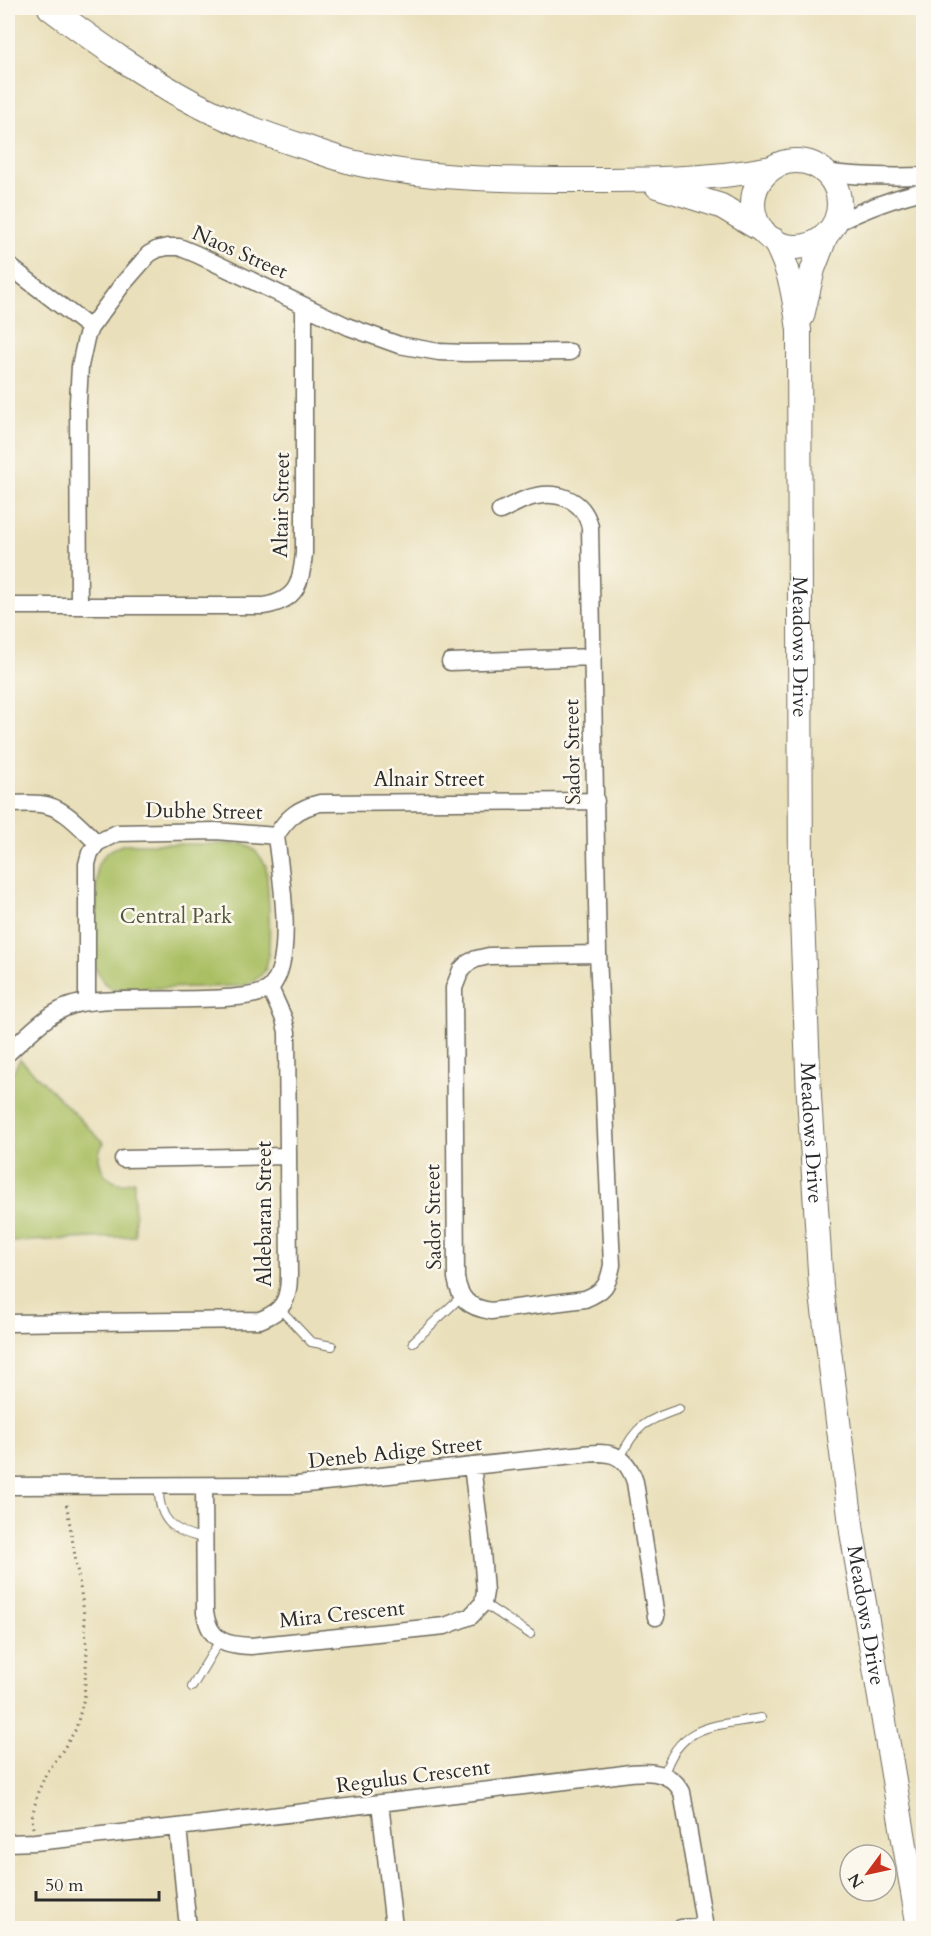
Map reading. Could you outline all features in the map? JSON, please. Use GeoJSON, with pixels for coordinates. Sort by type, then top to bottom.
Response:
{"type":"FeatureCollection","features":[{"type":"Feature","properties":{"kind":"street"},"geometry":{"type":"LineString","coordinates":[[50,8],[150,77],[194,103],[260,132],[351,162],[472,179],[635,180],[729,175],[799,161],[813,164],[825,172],[834,183],[839,211],[830,230]]}},
{"type":"Feature","properties":{"kind":"street"},"geometry":{"type":"LineString","coordinates":[[769,235],[756,218],[754,197],[762,178],[772,168]]}},
{"type":"Feature","properties":{"kind":"street"},"geometry":{"type":"LineString","coordinates":[[825,172],[848,176],[924,176]]}},
{"type":"Feature","properties":{"kind":"street"},"geometry":{"type":"LineString","coordinates":[[635,180],[721,206],[787,245],[801,246],[814,243],[830,230],[866,209],[898,197],[924,191]]}},
{"type":"Feature","properties":{"kind":"street","name":"Meadows Drive"},"geometry":{"type":"LineString","coordinates":[[799,330],[813,268],[830,230]]}},
{"type":"Feature","properties":{"kind":"street","name":"Meadows Drive"},"geometry":{"type":"LineString","coordinates":[[769,235],[785,260],[791,280],[799,330],[801,892],[809,1096],[820,1275],[852,1532],[919,1929]]}},
{"type":"Feature","properties":{"kind":"street","name":"Naos Street"},"geometry":{"type":"LineString","coordinates":[[79,606],[79,384],[82,349],[90,328],[137,266],[158,249],[179,247],[304,306],[372,336],[399,345],[465,353],[570,352]]}},
{"type":"Feature","properties":{"kind":"street"},"geometry":{"type":"LineString","coordinates":[[8,265],[90,328]]}},
{"type":"Feature","properties":{"kind":"street","name":"Altair Street"},"geometry":{"type":"LineString","coordinates":[[8,606],[264,606],[285,600],[293,593],[302,568],[304,553],[304,306]]}},
{"type":"Feature","properties":{"kind":"street","name":"Sador Street"},"geometry":{"type":"LineString","coordinates":[[501,511],[526,499],[564,497],[574,501],[587,516],[590,527],[598,954],[612,1265],[609,1281],[604,1288],[585,1299],[491,1311],[477,1309],[467,1303],[462,1296],[456,1278],[454,988],[456,978],[468,963],[489,956],[598,954]]}},
{"type":"Feature","properties":{"kind":"street"},"geometry":{"type":"LineString","coordinates":[[450,662],[593,657]]}},
{"type":"Feature","properties":{"kind":"street","name":"Alnair Street"},"geometry":{"type":"LineString","coordinates":[[276,836],[295,812],[320,802],[596,801]]}},
{"type":"Feature","properties":{"kind":"street"},"geometry":{"type":"LineString","coordinates":[[8,804],[42,804],[53,807],[72,818],[97,843],[87,864],[87,1002]]}},
{"type":"Feature","properties":{"kind":"street","name":"Dubhe Street"},"geometry":{"type":"LineString","coordinates":[[97,843],[117,833],[216,831],[276,836],[284,897],[284,944],[279,975],[270,988]]}},
{"type":"Feature","properties":{"kind":"street"},"geometry":{"type":"LineString","coordinates":[[8,1053],[54,1013],[68,1006],[87,1002],[130,999],[233,998],[262,993],[270,988]]}},
{"type":"Feature","properties":{"kind":"street","name":"Aldebaran Street"},"geometry":{"type":"LineString","coordinates":[[8,1323],[261,1320],[280,1309],[289,1289],[287,1032],[284,1018],[270,988]]}},
{"type":"Feature","properties":{"kind":"street"},"geometry":{"type":"LineString","coordinates":[[123,1159],[287,1156]]}},
{"type":"Feature","properties":{"kind":"street","name":"Deneb Adige Street"},"geometry":{"type":"LineString","coordinates":[[8,1486],[159,1487],[314,1483],[602,1453],[613,1454],[620,1458]]}},
{"type":"Feature","properties":{"kind":"street"},"geometry":{"type":"LineString","coordinates":[[620,1458],[632,1471],[635,1482],[656,1617]]}},
{"type":"Feature","properties":{"kind":"street"},"geometry":{"type":"LineString","coordinates":[[472,1466],[481,1538],[485,1592],[483,1603]]}},
{"type":"Feature","properties":{"kind":"street"},"geometry":{"type":"LineString","coordinates":[[204,1486],[205,1613],[212,1633],[220,1640]]}},
{"type":"Feature","properties":{"kind":"street","name":"Mira Crescent"},"geometry":{"type":"LineString","coordinates":[[220,1640],[231,1645],[251,1646],[445,1626],[471,1616],[483,1603]]}},
{"type":"Feature","properties":{"kind":"street","name":"Regulus Crescent"},"geometry":{"type":"LineString","coordinates":[[8,1843],[178,1827],[627,1774],[656,1772],[664,1775]]}},
{"type":"Feature","properties":{"kind":"street"},"geometry":{"type":"LineString","coordinates":[[664,1775],[678,1786],[684,1799],[705,1927],[681,1929]]}},
{"type":"Feature","properties":{"kind":"street"},"geometry":{"type":"LineString","coordinates":[[380,1803],[394,1929]]}},
{"type":"Feature","properties":{"kind":"street"},"geometry":{"type":"LineString","coordinates":[[178,1827],[188,1929]]}},
{"type":"Feature","properties":{"kind":"lane"},"geometry":{"type":"LineString","coordinates":[[413,1342],[462,1296]]}},
{"type":"Feature","properties":{"kind":"lane"},"geometry":{"type":"LineString","coordinates":[[280,1309],[311,1342],[332,1346]]}},
{"type":"Feature","properties":{"kind":"lane"},"geometry":{"type":"LineString","coordinates":[[620,1458],[629,1440],[640,1426],[653,1418],[679,1409]]}},
{"type":"Feature","properties":{"kind":"lane"},"geometry":{"type":"LineString","coordinates":[[159,1487],[163,1515],[171,1526],[182,1533],[204,1538]]}},
{"type":"Feature","properties":{"kind":"lane"},"geometry":{"type":"LineString","coordinates":[[483,1603],[530,1634]]}},
{"type":"Feature","properties":{"kind":"lane"},"geometry":{"type":"LineString","coordinates":[[192,1687],[220,1640]]}},
{"type":"Feature","properties":{"kind":"lane"},"geometry":{"type":"LineString","coordinates":[[664,1775],[668,1761],[679,1744],[688,1736],[703,1729],[761,1718]]}},
{"type":"Feature","properties":{"kind":"path"},"geometry":{"type":"LineString","coordinates":[[35,1842],[32,1817],[38,1792],[46,1774],[76,1729],[84,1698],[87,1652],[83,1605],[64,1487]]}},
{"type":"Feature","properties":{"kind":"green space","name":"Central Park"},"geometry":{"type":"Polygon","coordinates":[[[125,844],[244,844],[257,853],[266,866],[269,920],[269,950],[265,970],[261,976],[242,986],[112,989],[104,983],[95,968],[97,867],[108,852],[125,844]]]}},
{"type":"Feature","properties":{"kind":"green space"},"geometry":{"type":"Polygon","coordinates":[[[20,1059],[104,1143],[99,1154],[99,1161],[108,1177],[119,1183],[134,1181],[135,1236],[8,1242],[8,1076],[12,1074],[20,1059]]]}}]}
